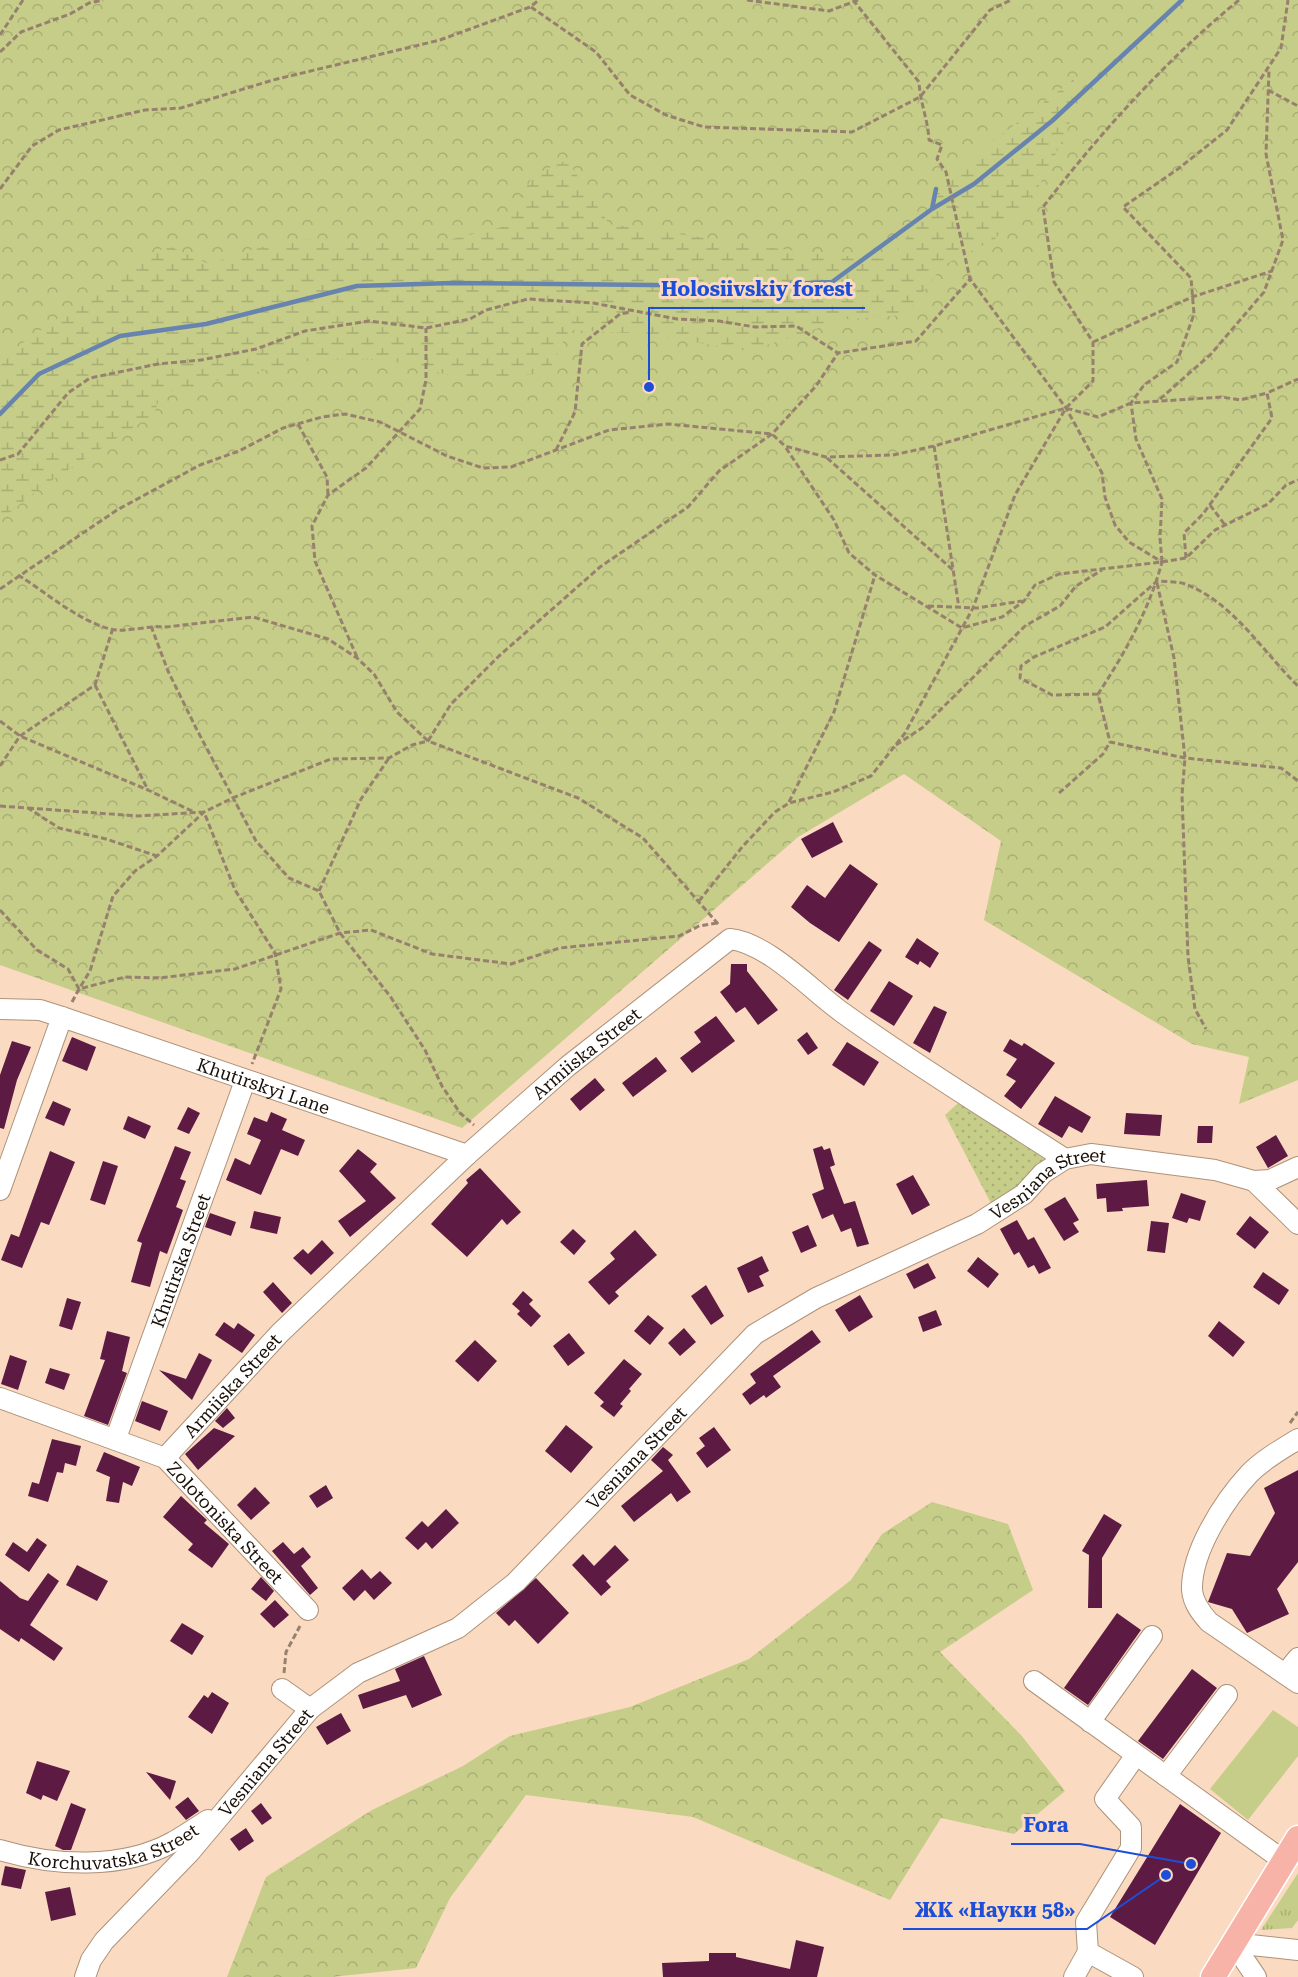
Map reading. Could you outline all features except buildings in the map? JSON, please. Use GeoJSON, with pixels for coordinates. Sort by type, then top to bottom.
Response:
{"type":"FeatureCollection","features":[{"type":"Feature","properties":{"kind":"main road"},"geometry":{"type":"LineString","coordinates":[[1213,1977],[1298,1838]]}},
{"type":"Feature","properties":{"kind":"street","name":"Armiiska Street"},"geometry":{"type":"LineString","coordinates":[[165,1458],[280,1332],[467,1155],[568,1066],[730,939]]}},
{"type":"Feature","properties":{"kind":"street"},"geometry":{"type":"LineString","coordinates":[[730,939],[743,941],[764,952],[843,1013],[1065,1159]]}},
{"type":"Feature","properties":{"kind":"street"},"geometry":{"type":"LineString","coordinates":[[0,1009],[40,1010],[62,1017],[0,1190]]}},
{"type":"Feature","properties":{"kind":"street","name":"Khutirskyi Lane"},"geometry":{"type":"LineString","coordinates":[[62,1017],[467,1155]]}},
{"type":"Feature","properties":{"kind":"street","name":"Khutirska Street"},"geometry":{"type":"LineString","coordinates":[[116,1438],[245,1081]]}},
{"type":"Feature","properties":{"kind":"street","name":"Vesniana Street"},"geometry":{"type":"LineString","coordinates":[[85,1977],[91,1960],[104,1941],[190,1852],[221,1812],[310,1709],[358,1673],[458,1628],[516,1582],[755,1334],[816,1298],[977,1224],[1024,1194],[1043,1173],[1065,1159],[1091,1154],[1215,1170],[1254,1181],[1270,1180],[1298,1167]]}},
{"type":"Feature","properties":{"kind":"street"},"geometry":{"type":"LineString","coordinates":[[1254,1181],[1298,1224]]}},
{"type":"Feature","properties":{"kind":"street","name":"Zolotoniska Street"},"geometry":{"type":"LineString","coordinates":[[0,1398],[116,1438],[165,1458],[308,1610]]}},
{"type":"Feature","properties":{"kind":"street"},"geometry":{"type":"LineString","coordinates":[[1298,1439],[1250,1473],[1231,1499],[1197,1558],[1192,1591],[1198,1610],[1209,1622],[1292,1678],[1298,1658]]}},
{"type":"Feature","properties":{"kind":"street"},"geometry":{"type":"LineString","coordinates":[[1090,1722],[1152,1636]]}},
{"type":"Feature","properties":{"kind":"street"},"geometry":{"type":"LineString","coordinates":[[1034,1682],[1284,1861]]}},
{"type":"Feature","properties":{"kind":"street"},"geometry":{"type":"LineString","coordinates":[[282,1689],[310,1709]]}},
{"type":"Feature","properties":{"kind":"street"},"geometry":{"type":"LineString","coordinates":[[1166,1776],[1227,1695]]}},
{"type":"Feature","properties":{"kind":"street"},"geometry":{"type":"LineString","coordinates":[[1074,1977],[1088,1952],[1086,1922],[1131,1848],[1131,1827],[1105,1799],[1136,1755]]}},
{"type":"Feature","properties":{"kind":"street","name":"Korchuvatska Street"},"geometry":{"type":"LineString","coordinates":[[0,1850],[41,1859],[81,1862],[131,1858],[172,1842],[221,1812]]}},
{"type":"Feature","properties":{"kind":"street"},"geometry":{"type":"LineString","coordinates":[[1233,1943],[1298,1950]]}},
{"type":"Feature","properties":{"kind":"street"},"geometry":{"type":"LineString","coordinates":[[1233,1943],[1256,1977]]}},
{"type":"Feature","properties":{"kind":"street"},"geometry":{"type":"LineString","coordinates":[[1088,1952],[1133,1977]]}},
{"type":"Feature","properties":{"kind":"path"},"geometry":{"type":"LineString","coordinates":[[0,35],[23,0]]}},
{"type":"Feature","properties":{"kind":"path"},"geometry":{"type":"LineString","coordinates":[[0,52],[21,32],[70,14],[88,3],[103,0]]}},
{"type":"Feature","properties":{"kind":"path"},"geometry":{"type":"LineString","coordinates":[[0,189],[32,146],[59,130],[145,110],[181,108],[273,80],[440,40],[530,7],[539,0]]}},
{"type":"Feature","properties":{"kind":"path"},"geometry":{"type":"LineString","coordinates":[[747,0],[829,11],[855,1],[919,82],[929,140],[942,145],[937,159],[946,172],[953,212],[970,279],[1065,408],[1102,473],[1105,497],[1115,525],[1129,543],[1162,562]]}},
{"type":"Feature","properties":{"kind":"path"},"geometry":{"type":"LineString","coordinates":[[530,7],[596,52],[630,95],[666,115],[704,127],[852,132],[920,97],[990,10],[1011,0]]}},
{"type":"Feature","properties":{"kind":"path"},"geometry":{"type":"LineString","coordinates":[[699,901],[743,846],[775,812],[789,803],[833,792],[871,776],[904,733],[973,608],[1015,495],[1065,408],[1093,381],[1092,342],[1054,282],[1042,207],[1091,144],[1194,36],[1239,0]]}},
{"type":"Feature","properties":{"kind":"path"},"geometry":{"type":"LineString","coordinates":[[1059,792],[1103,754],[1110,742],[1098,694],[1129,647],[1157,581],[1162,562],[1160,538],[1162,498],[1136,439],[1131,403],[1144,384],[1178,363],[1194,314],[1191,278],[1123,207],[1227,130],[1281,48],[1287,0]]}},
{"type":"Feature","properties":{"kind":"path"},"geometry":{"type":"LineString","coordinates":[[1159,400],[1218,345],[1264,292],[1283,240],[1266,154],[1269,68]]}},
{"type":"Feature","properties":{"kind":"path"},"geometry":{"type":"LineString","coordinates":[[1268,90],[1298,105]]}},
{"type":"Feature","properties":{"kind":"path"},"geometry":{"type":"LineString","coordinates":[[1092,342],[1192,297],[1272,271]]}},
{"type":"Feature","properties":{"kind":"path"},"geometry":{"type":"LineString","coordinates":[[0,460],[18,454],[68,393],[90,378],[158,364],[201,360],[256,348],[305,331],[369,321],[426,328],[470,319],[486,310],[528,299],[593,303],[634,312],[755,327],[796,326],[838,353],[916,341],[970,279]]}},
{"type":"Feature","properties":{"kind":"path"},"geometry":{"type":"LineString","coordinates":[[555,451],[575,412],[582,345],[620,314],[634,312]]}},
{"type":"Feature","properties":{"kind":"path"},"geometry":{"type":"LineString","coordinates":[[357,658],[315,561],[312,526],[328,495],[366,468],[420,409],[426,380],[426,328]]}},
{"type":"Feature","properties":{"kind":"path"},"geometry":{"type":"LineString","coordinates":[[319,891],[361,799],[389,758],[412,745],[428,741],[451,704],[499,656],[600,567],[688,507],[719,471],[772,434],[816,386],[838,353]]}},
{"type":"Feature","properties":{"kind":"path"},"geometry":{"type":"LineString","coordinates":[[785,446],[826,457],[893,455],[934,447],[1065,408],[1098,417],[1131,403],[1222,396],[1240,400],[1267,393],[1298,379]]}},
{"type":"Feature","properties":{"kind":"path"},"geometry":{"type":"LineString","coordinates":[[1186,558],[1184,533],[1210,505],[1272,418],[1267,393]]}},
{"type":"Feature","properties":{"kind":"path"},"geometry":{"type":"LineString","coordinates":[[0,589],[117,510],[200,465],[239,451],[283,428],[322,417],[345,414],[381,422],[447,456],[483,468],[511,467],[609,430],[668,424],[772,434],[785,446],[834,520],[849,553],[875,575],[962,628],[1002,617],[1024,601],[1035,585],[1059,574],[1186,558],[1215,530],[1268,504],[1286,485],[1298,480]]}},
{"type":"Feature","properties":{"kind":"path"},"geometry":{"type":"LineString","coordinates":[[298,424],[327,477],[328,495]]}},
{"type":"Feature","properties":{"kind":"path"},"geometry":{"type":"LineString","coordinates":[[934,447],[960,608]]}},
{"type":"Feature","properties":{"kind":"path"},"geometry":{"type":"LineString","coordinates":[[826,457],[954,571]]}},
{"type":"Feature","properties":{"kind":"path"},"geometry":{"type":"LineString","coordinates":[[1210,505],[1225,525]]}},
{"type":"Feature","properties":{"kind":"path"},"geometry":{"type":"LineString","coordinates":[[892,747],[922,728],[1025,626],[1060,606],[1076,586],[1103,569]]}},
{"type":"Feature","properties":{"kind":"path"},"geometry":{"type":"LineString","coordinates":[[18,575],[84,618],[112,630],[151,626],[166,627],[253,617],[328,639],[357,658],[374,674],[397,712],[428,741],[578,798],[643,838],[730,939]]}},
{"type":"Feature","properties":{"kind":"path"},"geometry":{"type":"LineString","coordinates":[[789,803],[834,712],[875,575]]}},
{"type":"Feature","properties":{"kind":"path"},"geometry":{"type":"LineString","coordinates":[[1157,581],[1174,658],[1185,758],[1182,795],[1188,957],[1195,1009],[1206,1029]]}},
{"type":"Feature","properties":{"kind":"path"},"geometry":{"type":"LineString","coordinates":[[1098,694],[1052,695],[1020,678],[1021,666],[1034,657],[1106,627],[1157,581],[1183,583],[1210,596],[1262,645],[1298,686]]}},
{"type":"Feature","properties":{"kind":"path"},"geometry":{"type":"LineString","coordinates":[[926,606],[973,608],[1024,601]]}},
{"type":"Feature","properties":{"kind":"path"},"geometry":{"type":"LineString","coordinates":[[151,626],[168,671],[256,841],[288,878],[319,891],[340,933],[390,996],[425,1050],[442,1086],[460,1113],[476,1127],[467,1155]]}},
{"type":"Feature","properties":{"kind":"path"},"geometry":{"type":"LineString","coordinates":[[0,766],[20,736],[95,685],[112,630]]}},
{"type":"Feature","properties":{"kind":"path"},"geometry":{"type":"LineString","coordinates":[[95,685],[148,790]]}},
{"type":"Feature","properties":{"kind":"path"},"geometry":{"type":"LineString","coordinates":[[0,721],[20,736],[148,790],[196,813]]}},
{"type":"Feature","properties":{"kind":"path"},"geometry":{"type":"LineString","coordinates":[[1110,742],[1185,758],[1281,768],[1298,781]]}},
{"type":"Feature","properties":{"kind":"path"},"geometry":{"type":"LineString","coordinates":[[62,1017],[90,971],[113,896],[135,871],[157,856],[204,812],[234,796],[331,759],[389,758]]}},
{"type":"Feature","properties":{"kind":"path"},"geometry":{"type":"LineString","coordinates":[[0,806],[138,816],[204,812]]}},
{"type":"Feature","properties":{"kind":"path"},"geometry":{"type":"LineString","coordinates":[[28,808],[59,828],[106,839],[157,856]]}},
{"type":"Feature","properties":{"kind":"path"},"geometry":{"type":"LineString","coordinates":[[204,812],[235,890],[275,953],[280,989],[245,1081]]}},
{"type":"Feature","properties":{"kind":"path"},"geometry":{"type":"LineString","coordinates":[[0,910],[37,950],[68,969],[79,988]]}},
{"type":"Feature","properties":{"kind":"path"},"geometry":{"type":"LineString","coordinates":[[79,988],[125,977],[159,978],[235,969],[275,953],[340,933],[371,930],[432,954],[511,964],[560,948],[679,936],[699,926],[717,923]]}},
{"type":"Feature","properties":{"kind":"path"},"geometry":{"type":"LineString","coordinates":[[282,1689],[286,1652],[308,1610]]}},
{"type":"Feature","properties":{"kind":"green space"},"geometry":{"type":"Polygon","coordinates":[[[0,0],[1298,0],[1298,1080],[1239,1104],[1249,1057],[1192,1044],[984,920],[1001,841],[904,774],[798,837],[462,1128],[0,965],[0,0]]]}},
{"type":"Feature","properties":{"kind":"green space"},"geometry":{"type":"Polygon","coordinates":[[[1074,79],[1069,126],[1043,181],[995,239],[944,265],[905,315],[847,319],[748,351],[646,334],[569,330],[548,373],[465,379],[384,359],[312,360],[161,393],[154,414],[43,486],[0,520],[0,351],[11,351],[80,303],[134,261],[169,246],[209,264],[286,239],[436,243],[506,226],[533,175],[567,160],[609,224],[816,254],[890,259],[961,166],[1074,79]]]}},
{"type":"Feature","properties":{"kind":"green space"},"geometry":{"type":"Polygon","coordinates":[[[966,1096],[1046,1146],[1043,1173],[996,1213],[945,1115],[966,1096]]]}},
{"type":"Feature","properties":{"kind":"green space"},"geometry":{"type":"Polygon","coordinates":[[[932,1502],[1008,1524],[1033,1590],[940,1652],[1021,1735],[1065,1791],[1014,1834],[941,1818],[890,1900],[693,1817],[526,1795],[450,1898],[416,1968],[332,1977],[227,1977],[266,1877],[372,1810],[463,1766],[510,1736],[630,1707],[749,1659],[851,1580],[882,1534],[932,1502]]]}},
{"type":"Feature","properties":{"kind":"green space"},"geometry":{"type":"Polygon","coordinates":[[[1273,1710],[1298,1727],[1298,1756],[1248,1820],[1210,1789],[1273,1710]]]}},
{"type":"Feature","properties":{"kind":"green space"},"geometry":{"type":"Polygon","coordinates":[[[1298,1873],[1298,1920],[1292,1928],[1261,1930],[1298,1873]]]}},
{"type":"Feature","properties":{"kind":"waterway"},"geometry":{"type":"LineString","coordinates":[[0,414],[39,374],[120,336],[206,324],[357,286],[452,283],[748,286],[832,282],[932,209],[974,184],[1052,121],[1182,0]]}},
{"type":"Feature","properties":{"kind":"waterway"},"geometry":{"type":"LineString","coordinates":[[932,209],[936,189]]}},
{"type":"Feature","properties":{"kind":"place","name":"Holosiivskiy forest"},"geometry":{"type":"Point","coordinates":[649,387]}},
{"type":"Feature","properties":{"kind":"place","name":"Fora"},"geometry":{"type":"Point","coordinates":[1191,1864]}},
{"type":"Feature","properties":{"kind":"place","name":"ЖК «Науки 58»"},"geometry":{"type":"Point","coordinates":[1166,1875]}}]}
